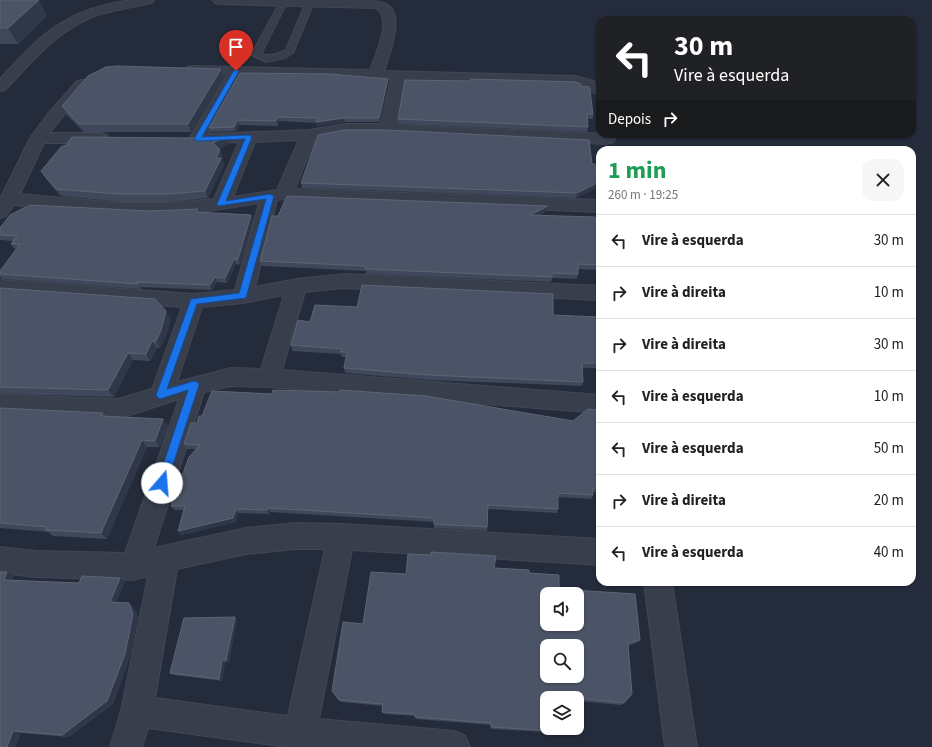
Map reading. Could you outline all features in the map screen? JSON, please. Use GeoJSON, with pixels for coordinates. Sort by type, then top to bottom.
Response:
{"type":"FeatureCollection","features":[{"type":"Feature","properties":{"kind":"street"},"geometry":{"type":"LineString","coordinates":[[0,87],[60,28],[90,14],[148,0]]}},
{"type":"Feature","properties":{"kind":"street"},"geometry":{"type":"LineString","coordinates":[[219,0],[372,4],[384,8],[390,21],[387,38],[376,74]]}},
{"type":"Feature","properties":{"kind":"street"},"geometry":{"type":"LineString","coordinates":[[174,70],[575,80],[588,84],[596,89]]}},
{"type":"Feature","properties":{"kind":"street"},"geometry":{"type":"LineString","coordinates":[[197,139],[236,71]]}},
{"type":"Feature","properties":{"kind":"street"},"geometry":{"type":"LineString","coordinates":[[94,75],[85,80],[38,138],[5,206],[172,209],[221,204],[277,195],[596,206]]}},
{"type":"Feature","properties":{"kind":"street"},"geometry":{"type":"LineString","coordinates":[[388,130],[399,75]]}},
{"type":"Feature","properties":{"kind":"street"},"geometry":{"type":"LineString","coordinates":[[181,139],[309,135],[345,129],[607,141]]}},
{"type":"Feature","properties":{"kind":"street"},"geometry":{"type":"LineString","coordinates":[[243,296],[277,195],[309,135]]}},
{"type":"Feature","properties":{"kind":"street"},"geometry":{"type":"LineString","coordinates":[[221,204],[249,137]]}},
{"type":"Feature","properties":{"kind":"street"},"geometry":{"type":"LineString","coordinates":[[38,138],[118,138]]}},
{"type":"Feature","properties":{"kind":"street"},"geometry":{"type":"LineString","coordinates":[[0,288],[194,301],[243,296],[297,286],[344,281],[596,293]]}},
{"type":"Feature","properties":{"kind":"street"},"geometry":{"type":"LineString","coordinates":[[269,378],[297,286]]}},
{"type":"Feature","properties":{"kind":"street"},"geometry":{"type":"LineString","coordinates":[[160,395],[194,301]]}},
{"type":"Feature","properties":{"kind":"street"},"geometry":{"type":"LineString","coordinates":[[0,404],[118,409],[194,385],[231,378],[269,378],[596,404]]}},
{"type":"Feature","properties":{"kind":"street"},"geometry":{"type":"LineString","coordinates":[[134,567],[194,385]]}},
{"type":"Feature","properties":{"kind":"street"},"geometry":{"type":"LineString","coordinates":[[0,560],[36,564],[134,567],[165,558],[246,542],[295,536],[341,537],[596,552]]}},
{"type":"Feature","properties":{"kind":"street"},"geometry":{"type":"LineString","coordinates":[[300,733],[341,537]]}},
{"type":"Feature","properties":{"kind":"street"},"geometry":{"type":"LineString","coordinates":[[126,747],[137,711],[165,558]]}},
{"type":"Feature","properties":{"kind":"street"},"geometry":{"type":"LineString","coordinates":[[659,586],[681,747]]}},
{"type":"Feature","properties":{"kind":"street"},"geometry":{"type":"LineString","coordinates":[[137,711],[300,733],[454,747]]}},
{"type":"Feature","properties":{"kind":"lane"},"geometry":{"type":"LineString","coordinates":[[283,2],[256,55],[266,59],[282,56],[290,51],[310,2]]}},
{"type":"Feature","properties":{"kind":"building"},"geometry":{"type":"Polygon","coordinates":[[[0,0],[39,0],[8,28],[0,28],[0,0]]]}},
{"type":"Feature","properties":{"kind":"building"},"geometry":{"type":"Polygon","coordinates":[[[106,67],[221,69],[188,124],[79,124],[62,106],[88,76],[106,67]]]}},
{"type":"Feature","properties":{"kind":"building"},"geometry":{"type":"Polygon","coordinates":[[[240,73],[330,74],[388,79],[379,118],[344,118],[316,122],[318,118],[278,117],[276,121],[238,120],[234,127],[209,128],[240,73]]]}},
{"type":"Feature","properties":{"kind":"building"},"geometry":{"type":"Polygon","coordinates":[[[471,79],[576,82],[581,84],[580,86],[589,87],[593,114],[587,114],[588,127],[398,119],[405,80],[470,81],[471,79]]]}},
{"type":"Feature","properties":{"kind":"building"},"geometry":{"type":"Polygon","coordinates":[[[344,130],[387,130],[589,140],[592,164],[595,164],[596,184],[577,193],[301,183],[318,135],[344,130]]]}},
{"type":"Feature","properties":{"kind":"building"},"geometry":{"type":"Polygon","coordinates":[[[227,136],[213,143],[220,150],[216,158],[221,158],[205,191],[168,194],[117,194],[56,189],[41,171],[61,147],[66,145],[72,137],[194,138],[227,136]]]}},
{"type":"Feature","properties":{"kind":"building"},"geometry":{"type":"Polygon","coordinates":[[[287,196],[548,206],[530,215],[595,217],[596,265],[578,264],[578,274],[552,273],[552,277],[365,269],[366,266],[260,261],[272,216],[278,216],[287,196]]]}},
{"type":"Feature","properties":{"kind":"building"},"geometry":{"type":"Polygon","coordinates":[[[30,205],[149,211],[198,209],[196,212],[251,215],[238,259],[234,259],[225,278],[215,277],[210,285],[136,282],[138,284],[0,274],[0,271],[20,244],[11,244],[17,236],[0,235],[0,228],[10,215],[30,205]]]}},
{"type":"Feature","properties":{"kind":"building"},"geometry":{"type":"Polygon","coordinates":[[[362,285],[553,294],[553,315],[596,317],[596,363],[582,363],[583,382],[429,375],[344,368],[347,352],[341,352],[342,349],[291,345],[298,320],[310,322],[315,305],[357,307],[362,285]]]}},
{"type":"Feature","properties":{"kind":"building"},"geometry":{"type":"Polygon","coordinates":[[[0,288],[155,299],[166,311],[161,330],[156,341],[152,341],[146,354],[128,353],[108,390],[0,387],[0,288]]]}},
{"type":"Feature","properties":{"kind":"building"},"geometry":{"type":"Polygon","coordinates":[[[273,390],[339,392],[340,390],[426,396],[573,421],[588,409],[596,410],[596,488],[593,488],[593,495],[558,493],[558,509],[488,505],[487,527],[434,524],[434,518],[268,508],[267,510],[236,509],[233,518],[178,531],[185,506],[171,506],[189,457],[200,445],[184,444],[191,423],[197,423],[199,416],[202,416],[212,391],[272,394],[273,390]]]}},
{"type":"Feature","properties":{"kind":"building"},"geometry":{"type":"Polygon","coordinates":[[[0,408],[103,413],[101,416],[163,419],[155,441],[142,440],[101,533],[45,530],[47,527],[0,523],[0,408]]]}},
{"type":"Feature","properties":{"kind":"building"},"geometry":{"type":"Polygon","coordinates":[[[431,552],[496,556],[494,568],[529,570],[529,573],[559,575],[559,587],[540,587],[540,631],[584,631],[584,591],[635,594],[640,640],[628,644],[632,694],[624,703],[584,699],[584,691],[540,691],[540,730],[491,727],[491,723],[415,717],[415,714],[382,712],[383,704],[339,700],[332,691],[343,622],[363,624],[371,572],[406,574],[408,554],[431,555],[431,552]]]}},
{"type":"Feature","properties":{"kind":"building"},"geometry":{"type":"Polygon","coordinates":[[[0,572],[7,572],[4,580],[79,583],[82,576],[120,578],[110,602],[129,603],[133,614],[125,654],[107,701],[62,735],[13,731],[7,747],[0,747],[0,572]]]}},
{"type":"Feature","properties":{"kind":"building"},"geometry":{"type":"Polygon","coordinates":[[[235,617],[226,660],[222,660],[219,679],[170,673],[184,618],[235,617]]]}},
{"type":"Feature","properties":{"kind":"route"},"geometry":{"type":"LineString","coordinates":[[162,483],[194,385],[160,395],[194,301],[243,296],[270,196],[221,204],[249,137],[197,139],[236,71]]}}]}
